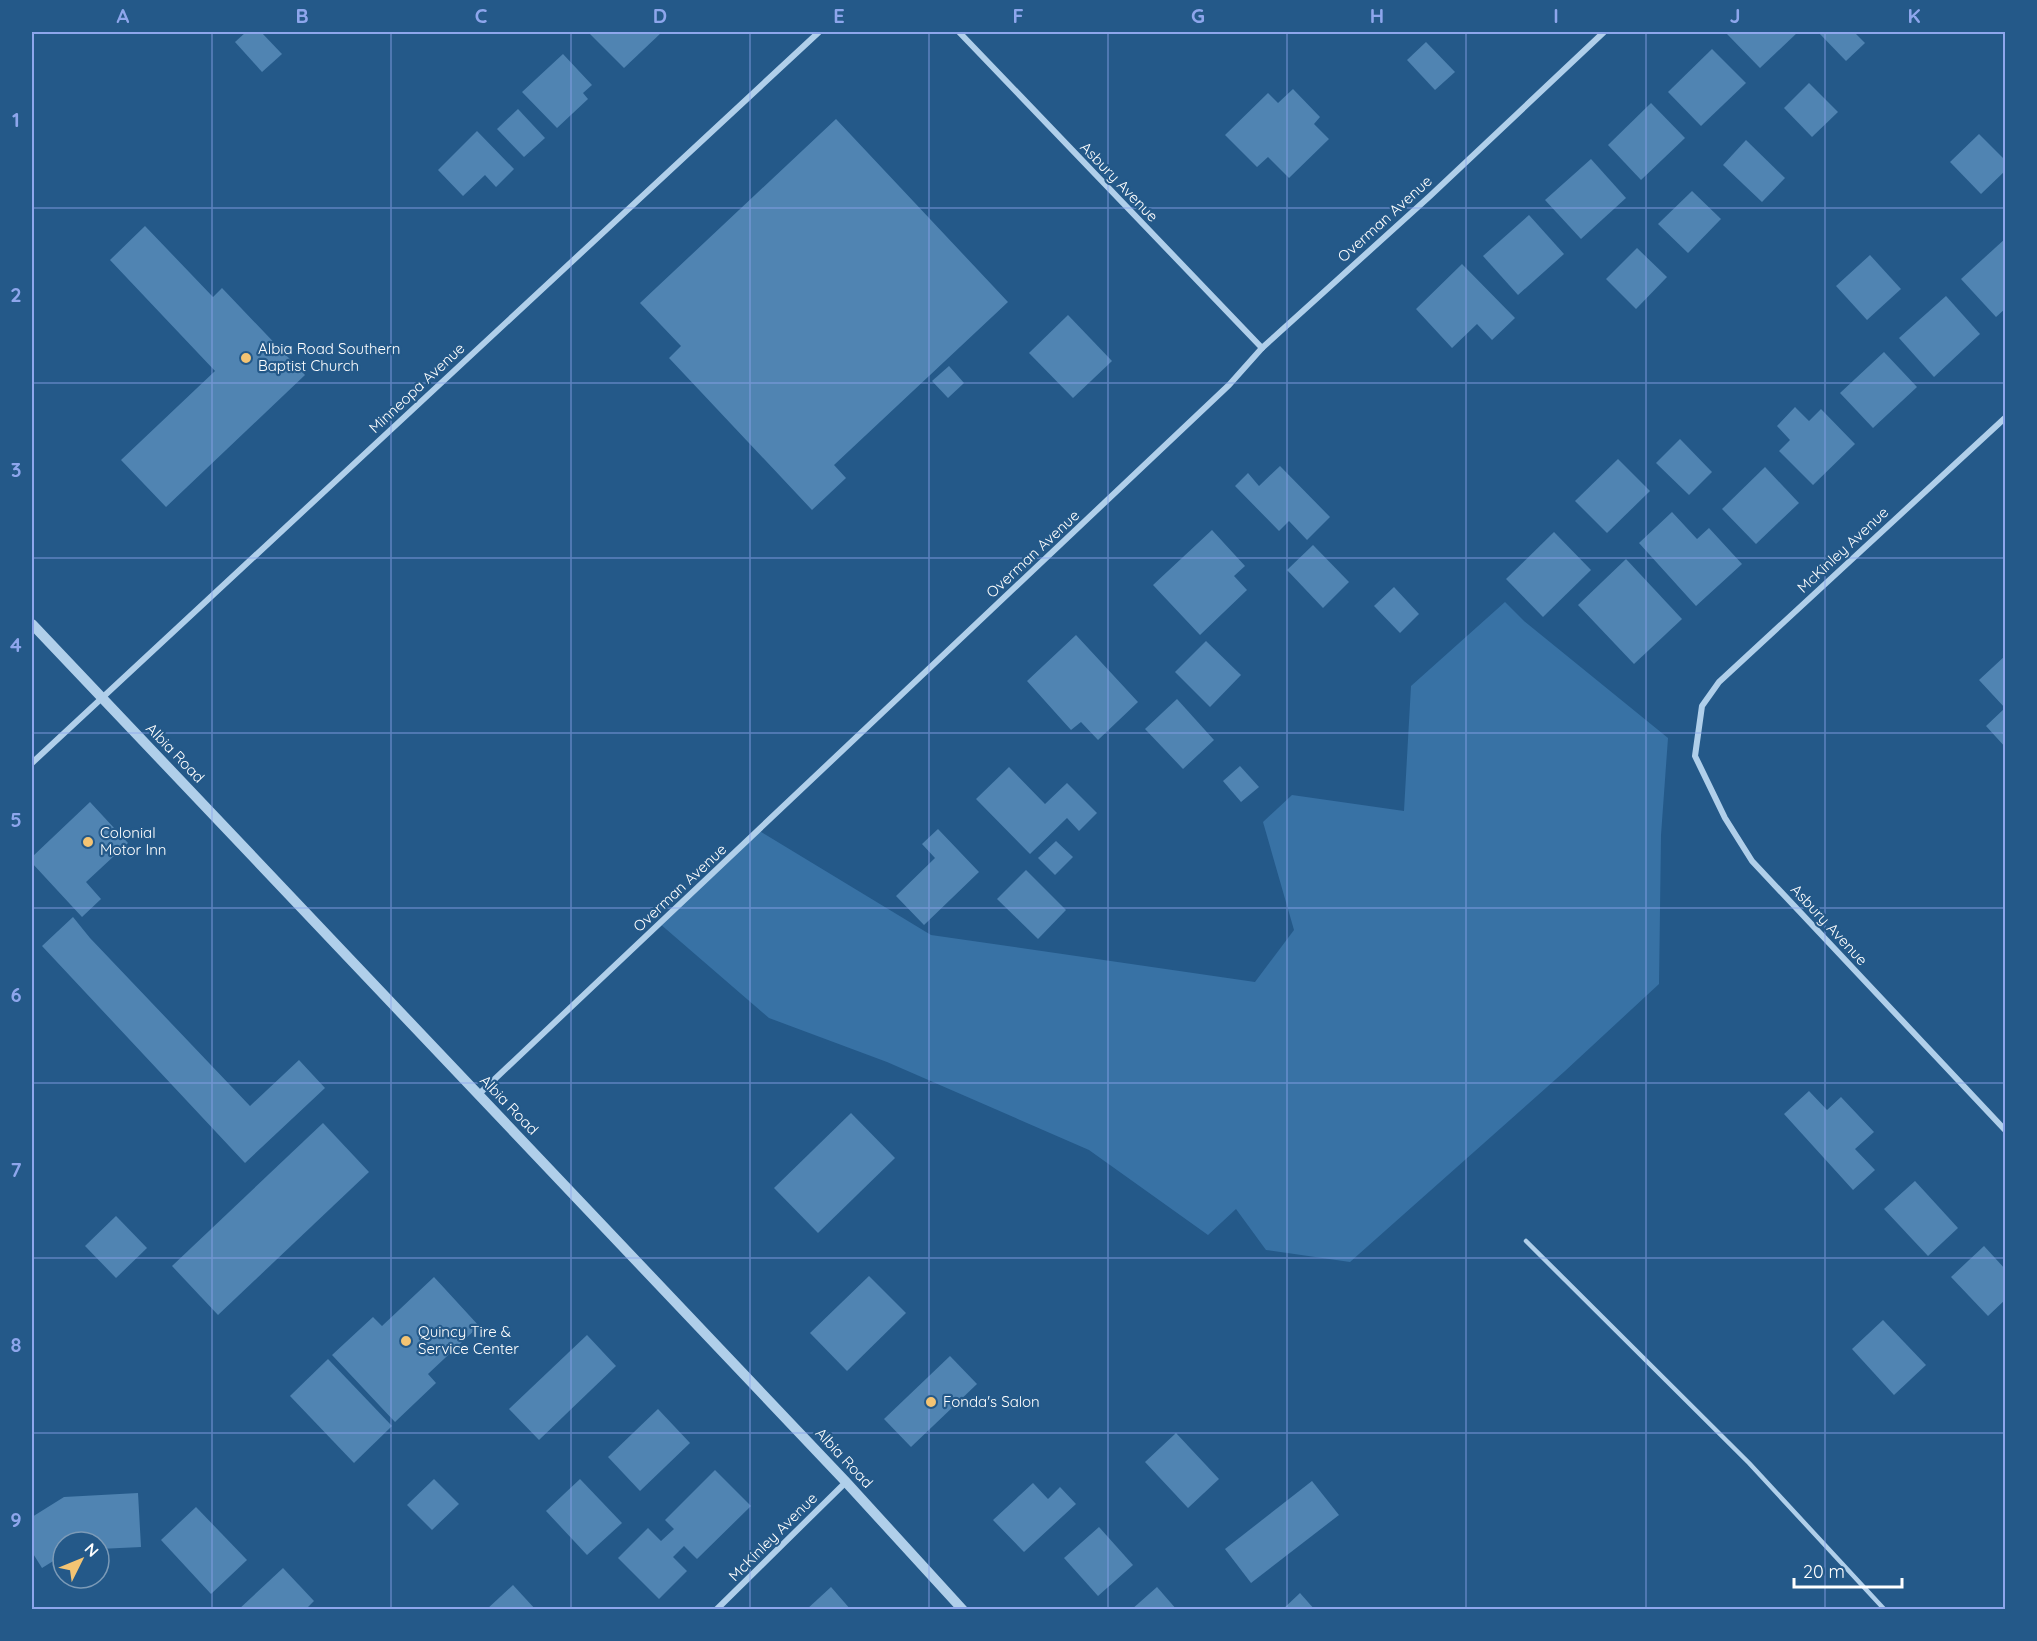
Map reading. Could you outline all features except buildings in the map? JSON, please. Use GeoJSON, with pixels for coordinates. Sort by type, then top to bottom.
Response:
{"type":"FeatureCollection","features":[{"type":"Feature","properties":{"kind":"street","name":"Minneopa Avenue"},"geometry":{"type":"LineString","coordinates":[[32,763],[819,32]]}},
{"type":"Feature","properties":{"kind":"street","name":"Asbury Avenue"},"geometry":{"type":"LineString","coordinates":[[959,32],[1262,348]]}},
{"type":"Feature","properties":{"kind":"street","name":"Overman Avenue"},"geometry":{"type":"LineString","coordinates":[[479,1094],[1229,385],[1262,348],[1430,196],[1604,32]]}},
{"type":"Feature","properties":{"kind":"street","name":"McKinley Avenue"},"geometry":{"type":"LineString","coordinates":[[1702,706],[1719,682],[2006,417]]}},
{"type":"Feature","properties":{"kind":"street","name":"Albia Road"},"geometry":{"type":"LineString","coordinates":[[32,624],[846,1482],[963,1610]]}},
{"type":"Feature","properties":{"kind":"street","name":"Asbury Avenue"},"geometry":{"type":"LineString","coordinates":[[1702,706],[1695,756],[1725,818],[1752,861],[2006,1131]]}},
{"type":"Feature","properties":{"kind":"street","name":"McKinley Avenue"},"geometry":{"type":"LineString","coordinates":[[716,1610],[846,1482]]}},
{"type":"Feature","properties":{"kind":"lane"},"geometry":{"type":"LineString","coordinates":[[1526,1241],[1749,1463],[1885,1610]]}},
{"type":"Feature","properties":{"kind":"shaded area"},"geometry":{"type":"Polygon","coordinates":[[[1505,602],[1524,621],[1668,738],[1661,835],[1659,984],[1565,1071],[1350,1262],[1266,1250],[1236,1209],[1208,1235],[1089,1150],[887,1062],[769,1018],[659,923],[758,830],[931,935],[1255,982],[1294,930],[1263,822],[1292,795],[1404,811],[1411,686],[1505,602]]]}},
{"type":"Feature","properties":{"kind":"place","name":"Albia Road Southern Baptist Church"},"geometry":{"type":"Point","coordinates":[246,358]}},
{"type":"Feature","properties":{"kind":"place","name":"Colonial Motor Inn"},"geometry":{"type":"Point","coordinates":[88,842]}},
{"type":"Feature","properties":{"kind":"place","name":"Quincy Tire & Service Center"},"geometry":{"type":"Point","coordinates":[406,1341]}},
{"type":"Feature","properties":{"kind":"place","name":"Fonda's Salon"},"geometry":{"type":"Point","coordinates":[931,1402]}}]}
